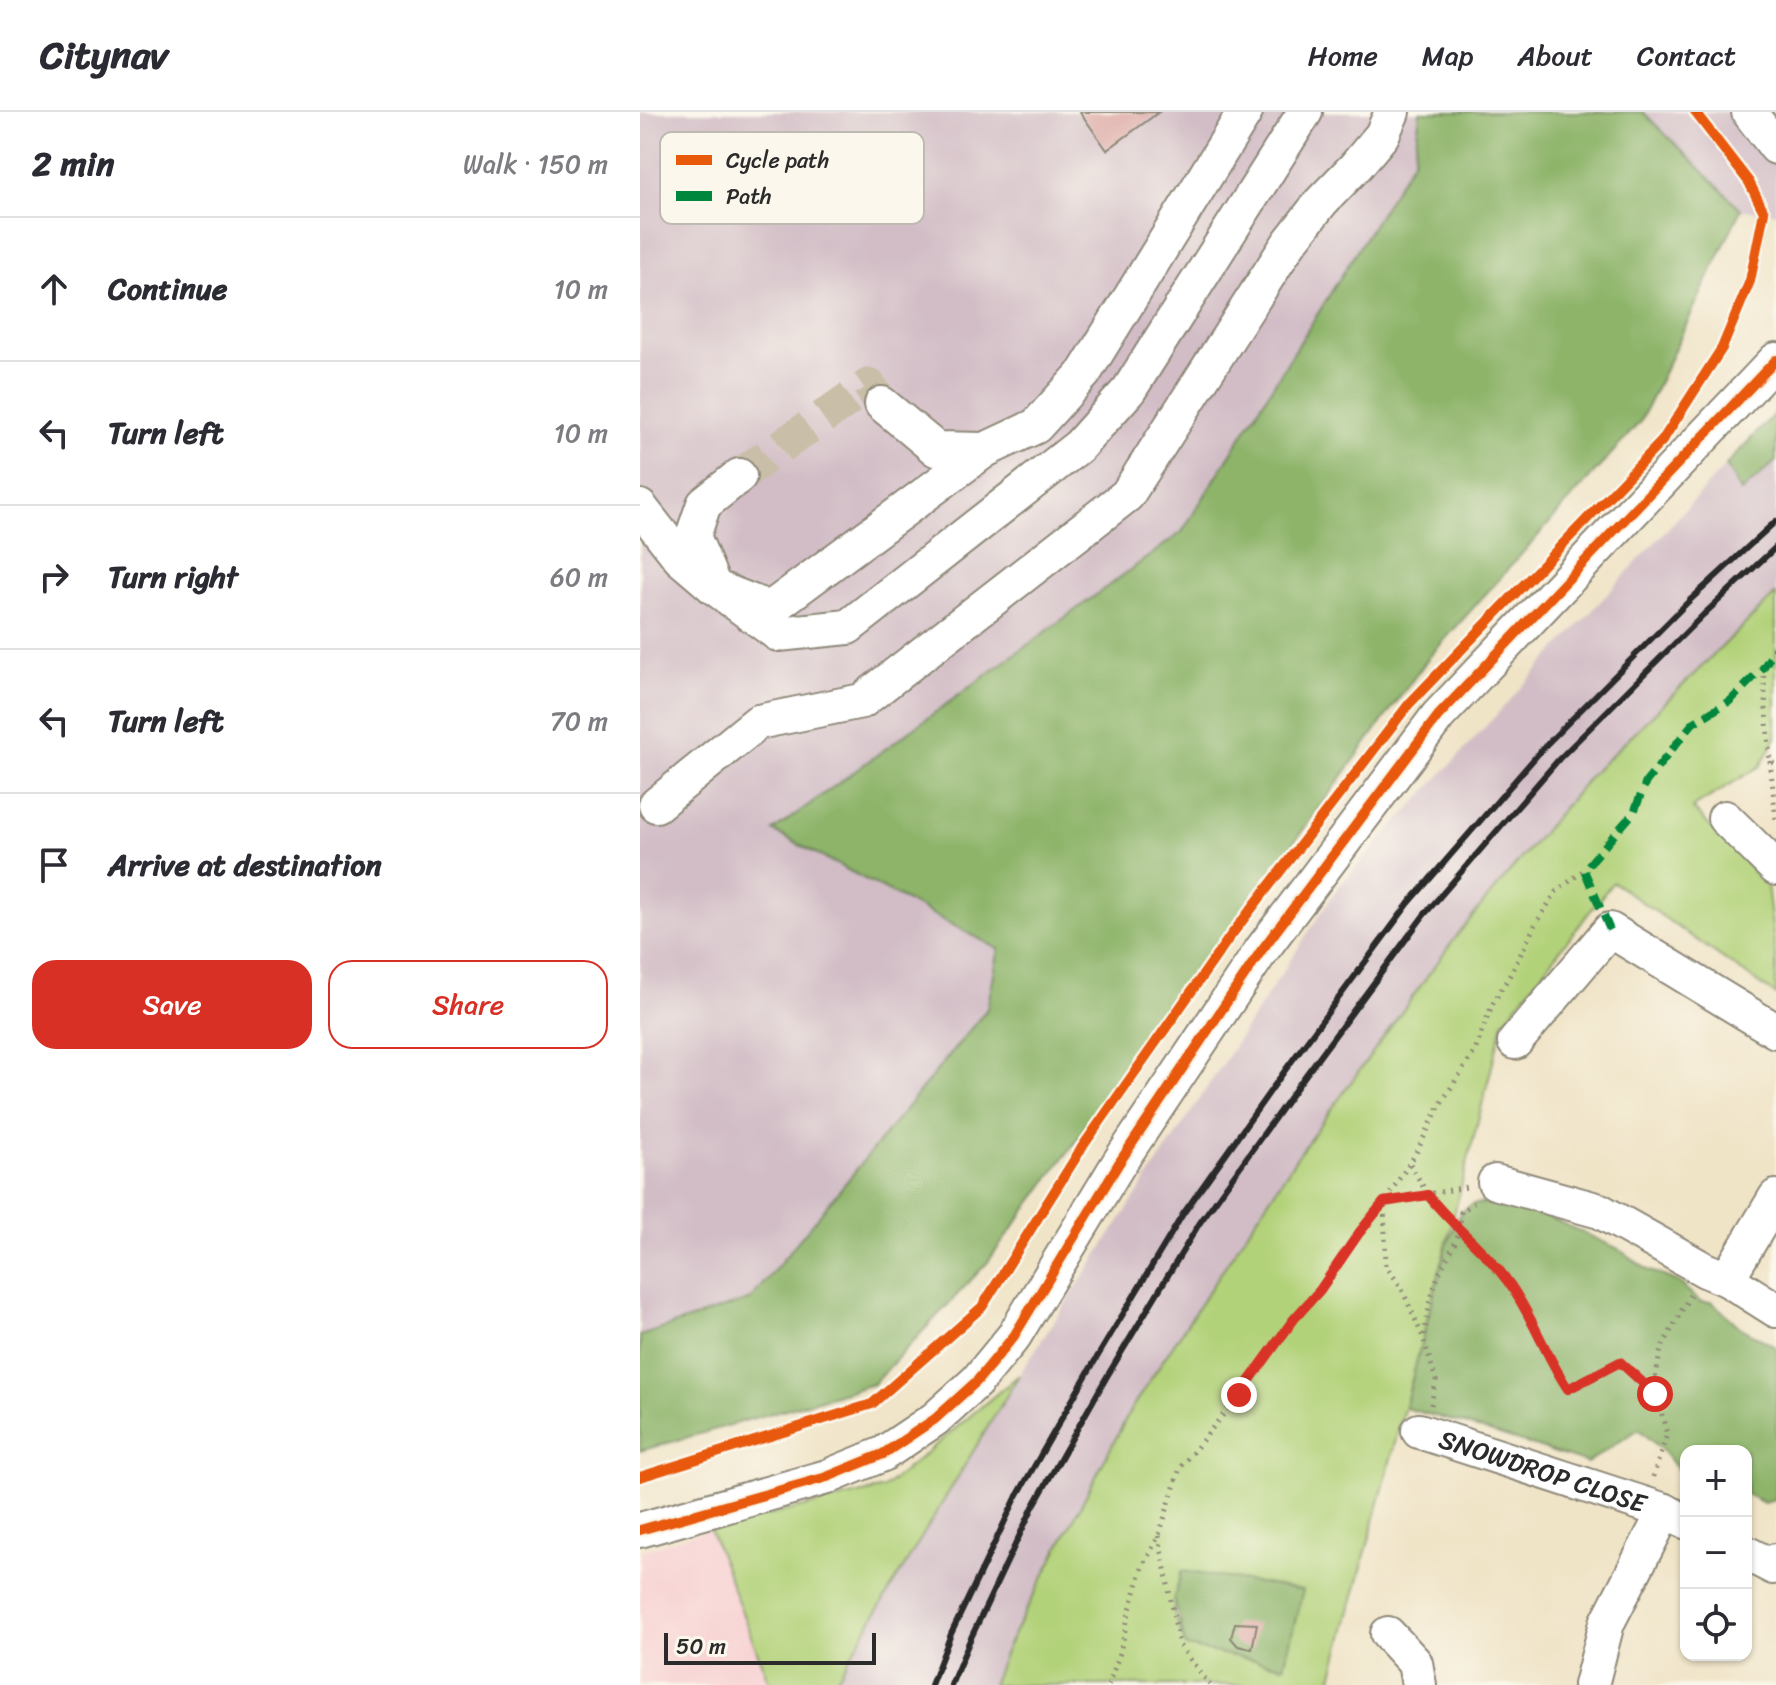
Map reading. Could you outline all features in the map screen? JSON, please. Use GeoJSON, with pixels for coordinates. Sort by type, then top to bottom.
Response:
{"type":"FeatureCollection","features":[{"type":"Feature","properties":{"kind":"street"},"geometry":{"type":"LineString","coordinates":[[739,476],[704,504],[693,536],[714,587],[770,609],[985,450],[1036,426],[1084,373],[1245,112]]}},
{"type":"Feature","properties":{"kind":"street"},"geometry":{"type":"LineString","coordinates":[[640,507],[680,558],[778,634],[848,627],[1079,446],[1129,390],[1305,112]]}},
{"type":"Feature","properties":{"kind":"street"},"geometry":{"type":"LineString","coordinates":[[656,805],[758,722],[862,701],[1127,495],[1289,243],[1321,202],[1382,135],[1392,112]]}},
{"type":"Feature","properties":{"kind":"street"},"geometry":{"type":"LineString","coordinates":[[1749,112],[1776,147]]}},
{"type":"Feature","properties":{"kind":"street"},"geometry":{"type":"LineString","coordinates":[[640,1530],[827,1477],[883,1454],[935,1419],[977,1381],[1014,1336],[1119,1163],[1261,951],[1438,716],[1776,360]]}},
{"type":"Feature","properties":{"kind":"street"},"geometry":{"type":"LineString","coordinates":[[882,404],[936,449],[985,450]]}},
{"type":"Feature","properties":{"kind":"street"},"geometry":{"type":"LineString","coordinates":[[1725,818],[1776,868]]}},
{"type":"Feature","properties":{"kind":"street"},"geometry":{"type":"LineString","coordinates":[[1515,1042],[1610,930],[1776,1031]]}},
{"type":"Feature","properties":{"kind":"street"},"geometry":{"type":"LineString","coordinates":[[1495,1182],[1600,1211],[1776,1310]]}},
{"type":"Feature","properties":{"kind":"street"},"geometry":{"type":"LineString","coordinates":[[1716,1274],[1776,1197]]}},
{"type":"Feature","properties":{"kind":"street","name":"SNOWDROP CLOSE"},"geometry":{"type":"LineString","coordinates":[[1423,1432],[1665,1512]]}},
{"type":"Feature","properties":{"kind":"street"},"geometry":{"type":"LineString","coordinates":[[1591,1685],[1607,1623],[1665,1512]]}},
{"type":"Feature","properties":{"kind":"street"},"geometry":{"type":"LineString","coordinates":[[1388,1634],[1415,1663],[1419,1685]]}},
{"type":"Feature","properties":{"kind":"path"},"geometry":{"type":"LineString","coordinates":[[1763,668],[1776,820]]}},
{"type":"Feature","properties":{"kind":"path"},"geometry":{"type":"LineString","coordinates":[[1770,761],[1776,765]]}},
{"type":"Feature","properties":{"kind":"path"},"geometry":{"type":"LineString","coordinates":[[1108,1685],[1120,1653],[1142,1568],[1159,1535],[1180,1468],[1239,1395],[1294,1319],[1320,1290],[1410,1164],[1441,1103],[1475,1051],[1492,1005],[1535,925],[1556,892],[1584,870]]}},
{"type":"Feature","properties":{"kind":"path"},"geometry":{"type":"LineString","coordinates":[[1410,1164],[1444,1216],[1511,1285],[1552,1365],[1568,1389],[1620,1362],[1655,1394]]}},
{"type":"Feature","properties":{"kind":"path"},"geometry":{"type":"LineString","coordinates":[[1384,1202],[1495,1182]]}},
{"type":"Feature","properties":{"kind":"path"},"geometry":{"type":"LineString","coordinates":[[1423,1337],[1439,1274],[1461,1231],[1461,1212],[1495,1182]]}},
{"type":"Feature","properties":{"kind":"path"},"geometry":{"type":"LineString","coordinates":[[1384,1202],[1386,1266],[1401,1287],[1423,1337],[1436,1380],[1423,1432]]}},
{"type":"Feature","properties":{"kind":"path"},"geometry":{"type":"LineString","coordinates":[[1665,1512],[1663,1451],[1667,1434],[1654,1385],[1661,1349],[1716,1274]]}},
{"type":"Feature","properties":{"kind":"path"},"geometry":{"type":"LineString","coordinates":[[1159,1535],[1179,1645],[1210,1685]]}},
{"type":"Feature","properties":{"kind":"shaded area"},"geometry":{"type":"Polygon","coordinates":[[[640,112],[1776,112],[1776,213],[1740,210],[987,1009],[751,1299],[640,1336],[640,112]]]}},
{"type":"Feature","properties":{"kind":"shaded area"},"geometry":{"type":"Polygon","coordinates":[[[1776,461],[1776,594],[1588,778],[1458,934],[1297,1157],[1131,1409],[1007,1647],[992,1685],[833,1685],[1019,1375],[1338,887],[1726,465],[1742,492],[1776,461]]]}},
{"type":"Feature","properties":{"kind":"shaded area"},"geometry":{"type":"Polygon","coordinates":[[[710,1529],[770,1685],[640,1685],[640,1551],[710,1529]]]}},
{"type":"Feature","properties":{"kind":"green space"},"geometry":{"type":"Polygon","coordinates":[[[1420,112],[1643,112],[1741,209],[1640,422],[1430,656],[987,1263],[873,1384],[640,1451],[640,1336],[751,1299],[987,1009],[999,949],[773,831],[1182,532],[1414,159],[1420,112]]]}},
{"type":"Feature","properties":{"kind":"green space"},"geometry":{"type":"Polygon","coordinates":[[[1776,412],[1776,461],[1741,492],[1726,465],[1776,412]]]}},
{"type":"Feature","properties":{"kind":"green space"},"geometry":{"type":"Polygon","coordinates":[[[1776,594],[1776,738],[1760,766],[1692,808],[1767,884],[1776,960],[1776,995],[1613,882],[1503,1023],[1330,1685],[992,1685],[1007,1647],[1131,1409],[1297,1157],[1458,934],[1588,778],[1776,594]],[[1182,1572],[1173,1610],[1186,1647],[1182,1572]]]}},
{"type":"Feature","properties":{"kind":"green space"},"geometry":{"type":"Polygon","coordinates":[[[1493,1203],[1548,1217],[1617,1248],[1648,1270],[1679,1282],[1700,1302],[1712,1302],[1741,1328],[1776,1347],[1776,1500],[1764,1503],[1752,1497],[1752,1445],[1680,1445],[1680,1471],[1639,1429],[1587,1463],[1405,1408],[1446,1246],[1461,1212],[1473,1204],[1493,1203]]]}},
{"type":"Feature","properties":{"kind":"green space"},"geometry":{"type":"Polygon","coordinates":[[[1019,1375],[833,1685],[770,1685],[710,1529],[884,1488],[1019,1375]]]}},
{"type":"Feature","properties":{"kind":"green space"},"geometry":{"type":"Polygon","coordinates":[[[1182,1571],[1303,1590],[1284,1666],[1186,1647],[1174,1598],[1182,1571]]]}},
{"type":"Feature","properties":{"kind":"building"},"geometry":{"type":"Polygon","coordinates":[[[1080,112],[1159,112],[1107,150],[1080,112]]]}},
{"type":"Feature","properties":{"kind":"building"},"geometry":{"type":"Polygon","coordinates":[[[1235,1623],[1257,1624],[1252,1649],[1238,1646],[1231,1638],[1235,1623]]]}},
{"type":"Feature","properties":{"kind":"tunnel"},"geometry":{"type":"LineString","coordinates":[[739,476],[869,385],[882,404]]}},
{"type":"Feature","properties":{"kind":"railway"},"geometry":{"type":"LineString","coordinates":[[931,1685],[951,1634],[1016,1498],[1090,1369],[1183,1214],[1286,1069],[1409,903],[1545,746],[1689,601],[1776,521]]}},
{"type":"Feature","properties":{"kind":"railway"},"geometry":{"type":"LineString","coordinates":[[951,1685],[1033,1507],[1106,1378],[1199,1224],[1302,1080],[1424,915],[1559,759],[1776,547]]}},
{"type":"Feature","properties":{"kind":"marked path"},"geometry":{"type":"LineString","coordinates":[[1610,930],[1584,870],[1634,812],[1646,782],[1693,723],[1730,701],[1763,668],[1776,648]]}},
{"type":"Feature","properties":{"kind":"cycle path"},"geometry":{"type":"LineString","coordinates":[[640,1477],[872,1404],[982,1307],[1083,1146],[1229,938],[1409,704],[1662,441],[1722,348],[1750,281],[1764,212],[1749,182],[1695,112]]}},
{"type":"Feature","properties":{"kind":"cycle path"},"geometry":{"type":"LineString","coordinates":[[640,1530],[827,1477],[883,1454],[935,1419],[977,1381],[1014,1336],[1119,1163],[1261,951],[1438,716],[1776,360]]}},
{"type":"Feature","properties":{"kind":"route"},"geometry":{"type":"LineString","coordinates":[[1239,1395],[1384,1202],[1428,1195],[1444,1216],[1470,1239],[1511,1285],[1552,1365],[1568,1389],[1620,1362],[1655,1394]]}}]}
